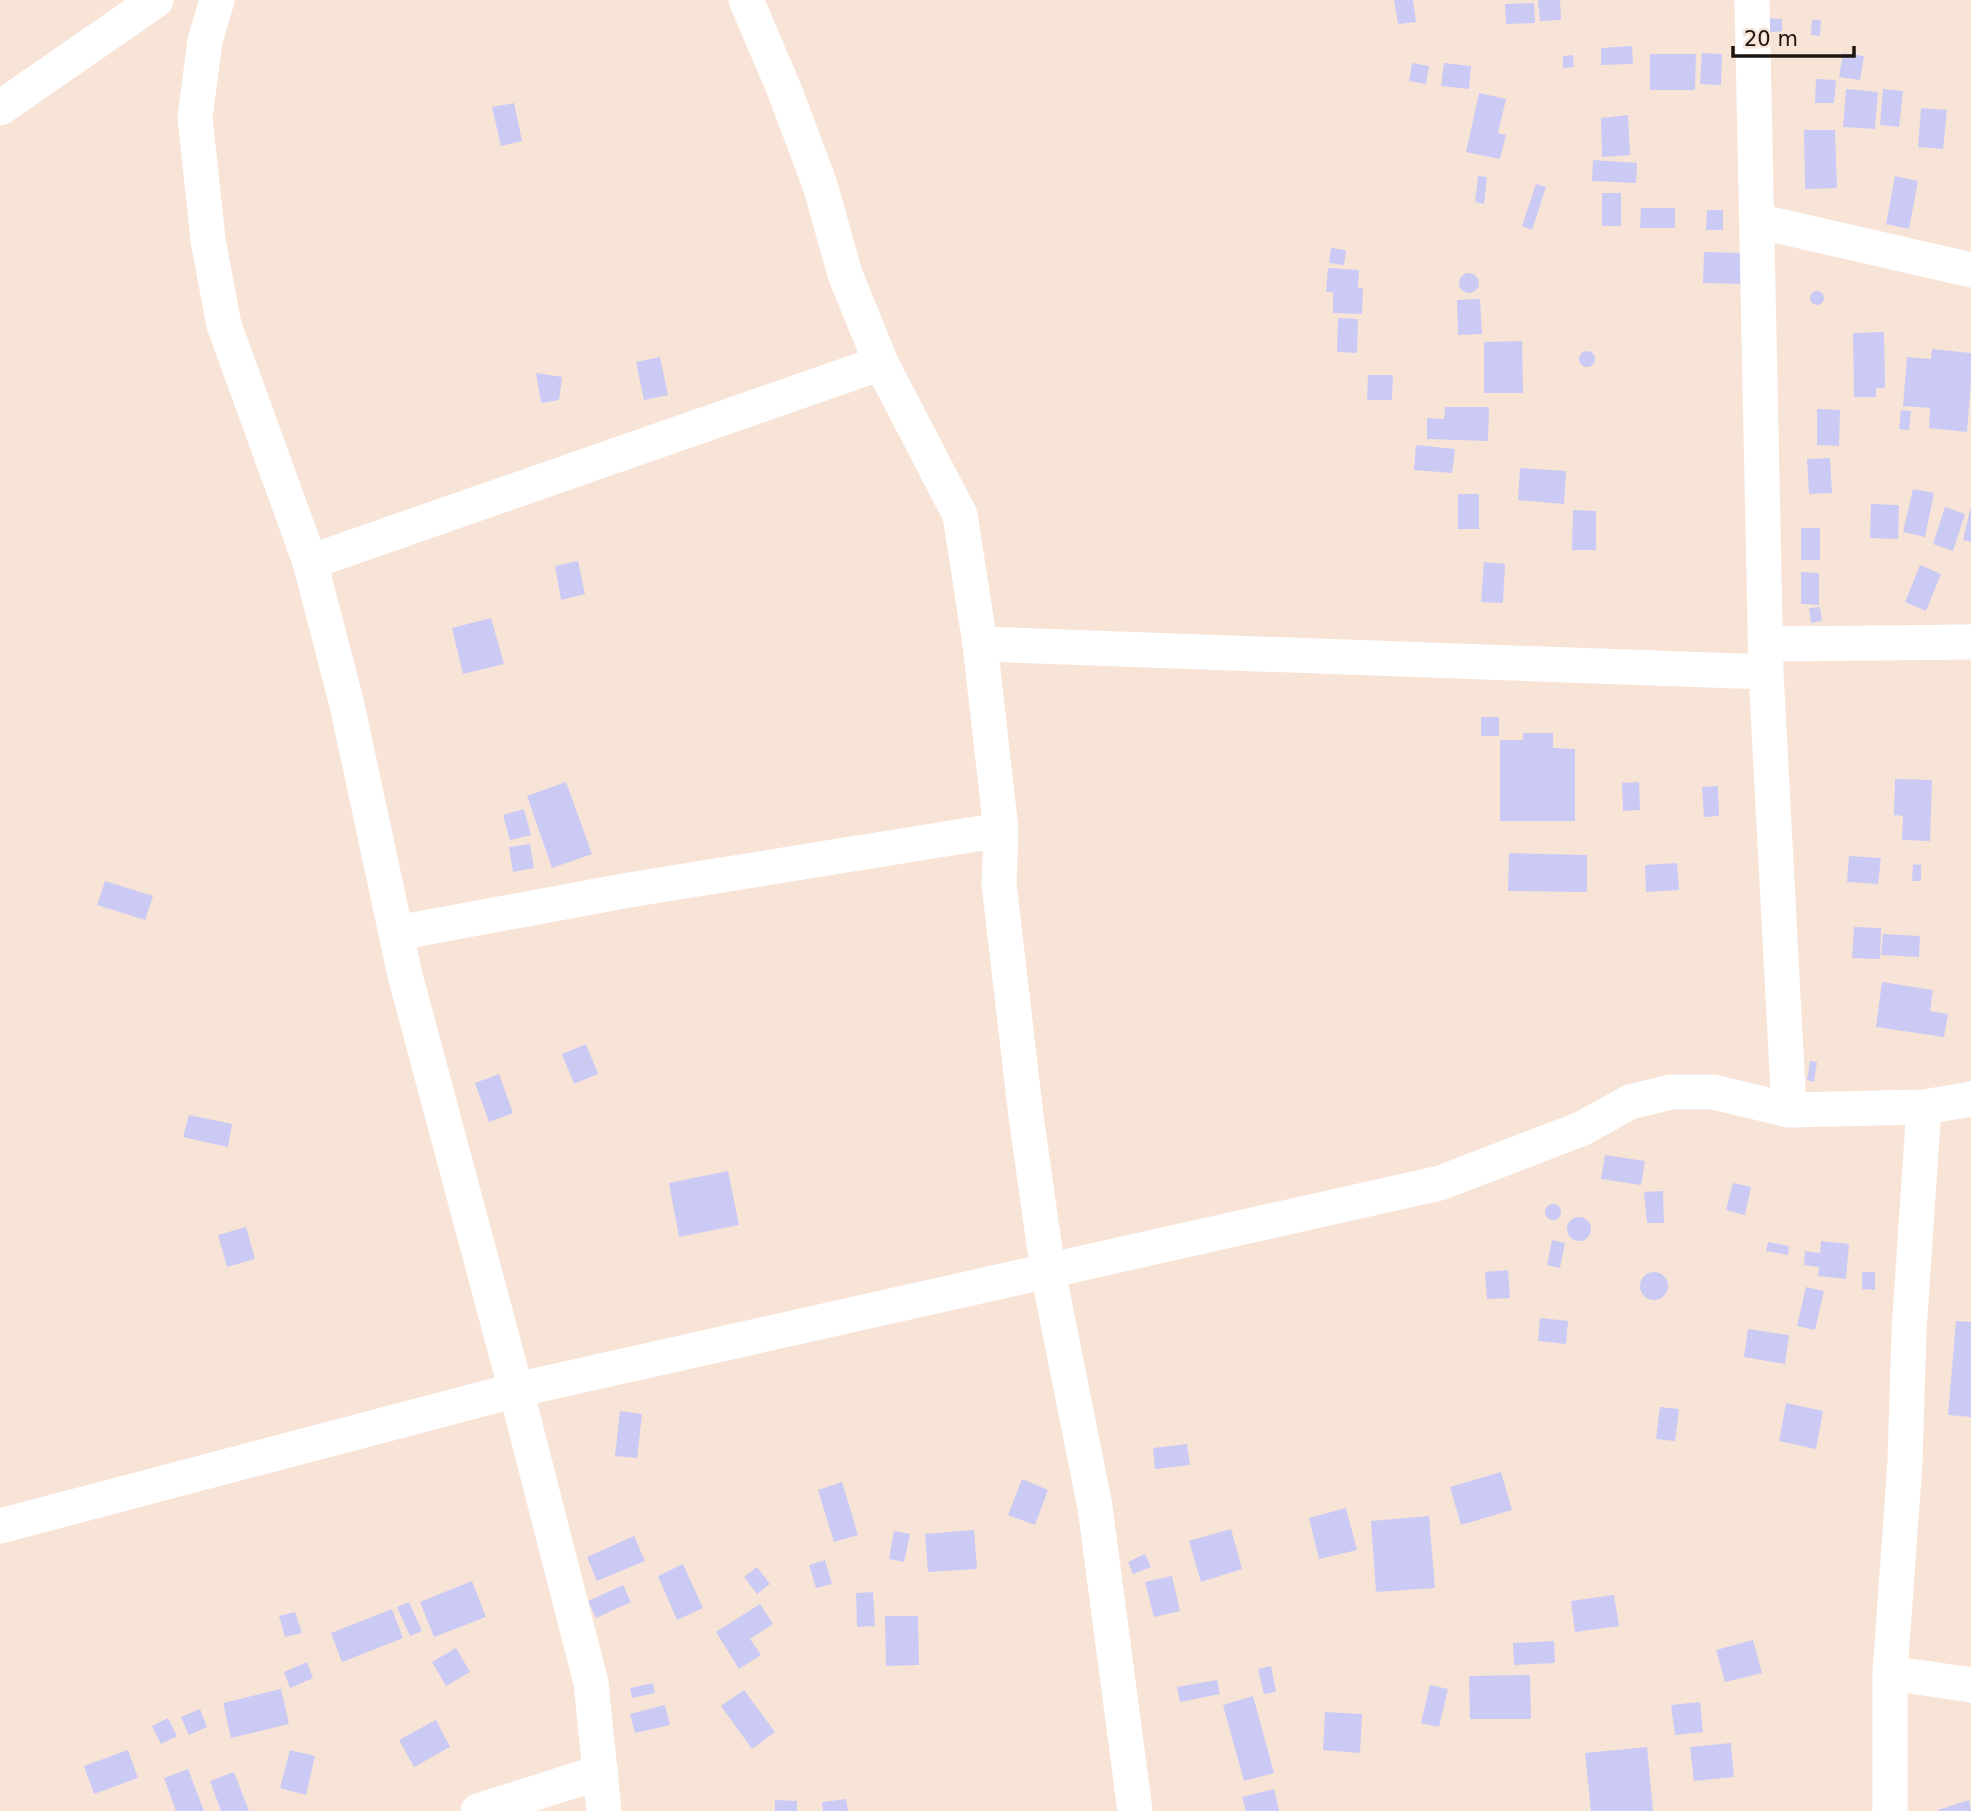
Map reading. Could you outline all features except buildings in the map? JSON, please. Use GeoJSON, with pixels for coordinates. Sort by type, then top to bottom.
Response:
{"type":"FeatureCollection","features":[{"type":"Feature","properties":{"kind":"street"},"geometry":{"type":"LineString","coordinates":[[0,108],[156,0]]}},
{"type":"Feature","properties":{"kind":"street"},"geometry":{"type":"LineString","coordinates":[[218,0],[205,41],[195,117],[208,240],[225,325],[310,562],[347,705],[405,975],[592,1683],[604,1811]]}},
{"type":"Feature","properties":{"kind":"street"},"geometry":{"type":"LineString","coordinates":[[746,0],[784,89],[820,185],[845,274],[881,363],[960,515],[980,644],[1000,830],[999,884],[1026,1116],[1048,1272],[1095,1507],[1135,1811]]}},
{"type":"Feature","properties":{"kind":"street"},"geometry":{"type":"LineString","coordinates":[[1752,0],[1767,658],[1789,1110]]}},
{"type":"Feature","properties":{"kind":"street"},"geometry":{"type":"LineString","coordinates":[[1757,221],[1971,270]]}},
{"type":"Feature","properties":{"kind":"street"},"geometry":{"type":"LineString","coordinates":[[310,562],[881,363]]}},
{"type":"Feature","properties":{"kind":"street"},"geometry":{"type":"LineString","coordinates":[[980,644],[1767,658],[1971,642]]}},
{"type":"Feature","properties":{"kind":"street"},"geometry":{"type":"LineString","coordinates":[[397,933],[629,890],[1000,830]]}},
{"type":"Feature","properties":{"kind":"street"},"geometry":{"type":"LineString","coordinates":[[0,1526],[516,1390],[1440,1183],[1581,1129],[1630,1102],[1671,1092],[1713,1092],[1789,1110],[1924,1107],[1971,1099]]}},
{"type":"Feature","properties":{"kind":"street"},"geometry":{"type":"LineString","coordinates":[[1889,1811],[1890,1674],[1905,1462],[1909,1331],[1924,1107]]}},
{"type":"Feature","properties":{"kind":"street"},"geometry":{"type":"LineString","coordinates":[[1890,1674],[1971,1685]]}},
{"type":"Feature","properties":{"kind":"street"},"geometry":{"type":"LineString","coordinates":[[478,1811],[601,1772]]}}]}
